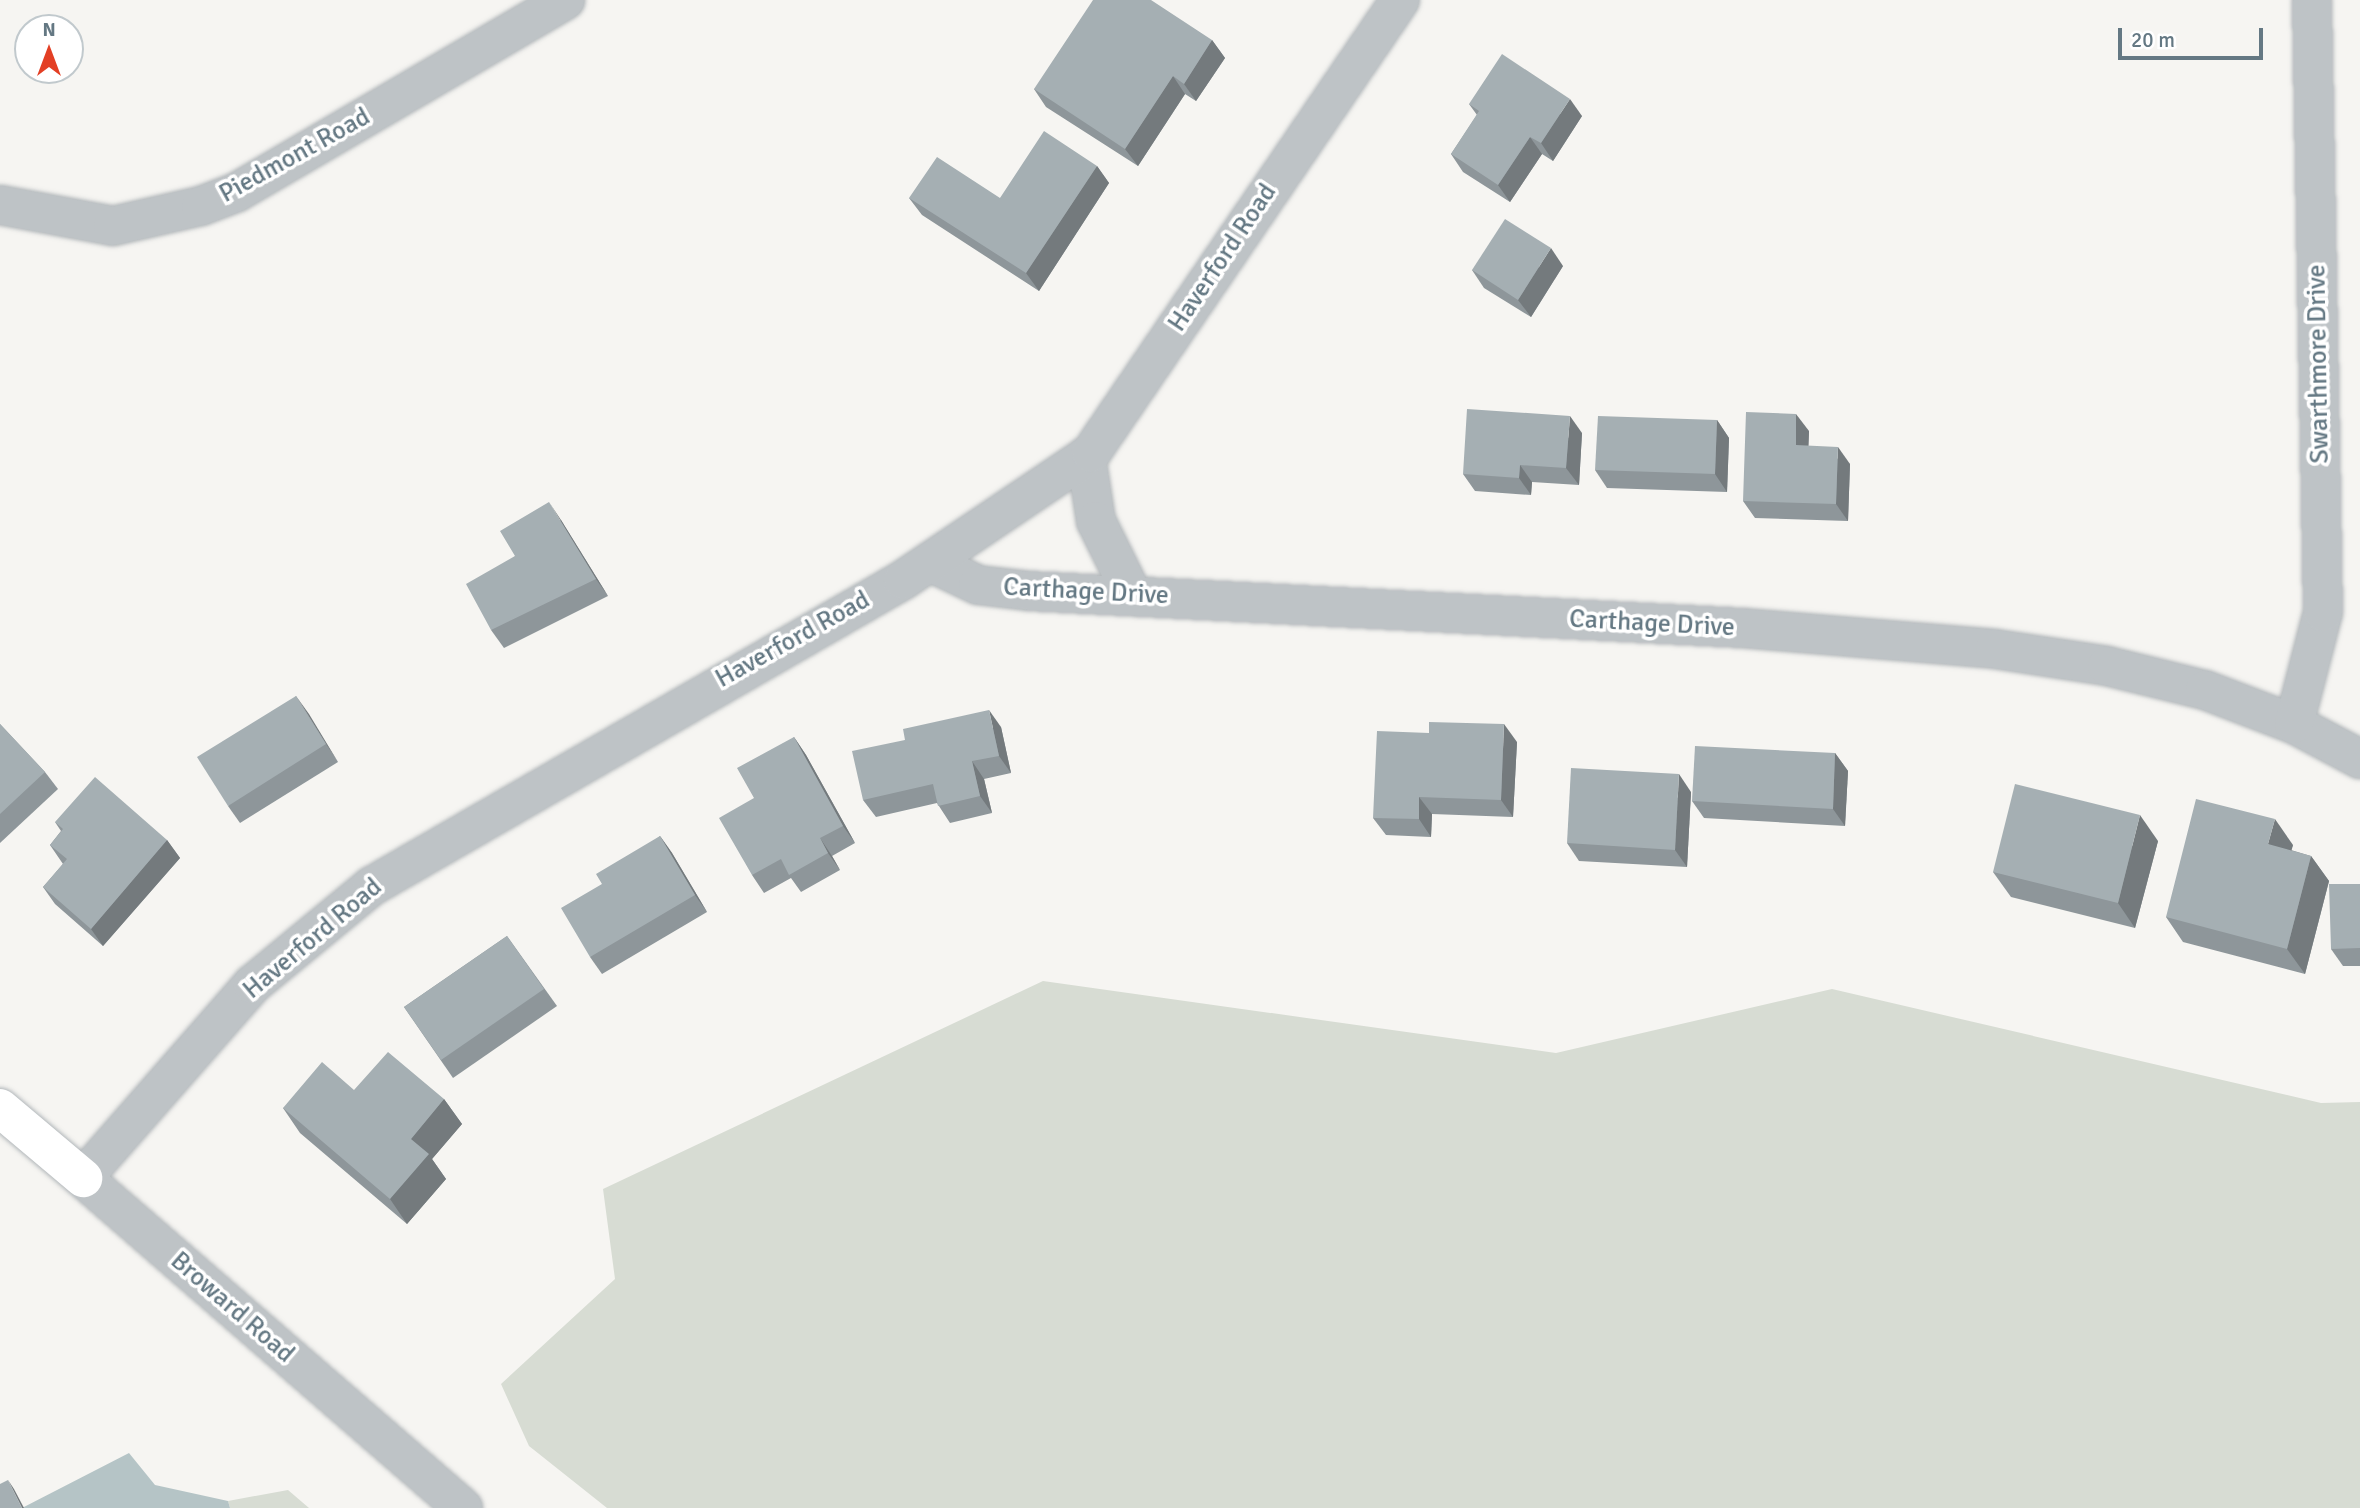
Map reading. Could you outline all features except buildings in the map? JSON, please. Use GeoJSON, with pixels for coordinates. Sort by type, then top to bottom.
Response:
{"type":"FeatureCollection","features":[{"type":"Feature","properties":{"kind":"main road","name":"Broward Road"},"geometry":{"type":"LineString","coordinates":[[0,1108],[83,1178]]}},
{"type":"Feature","properties":{"kind":"street","name":"Piedmont Road"},"geometry":{"type":"LineString","coordinates":[[0,205],[113,226],[201,206],[237,192],[565,0]]}},
{"type":"Feature","properties":{"kind":"street","name":"Haverford Road"},"geometry":{"type":"LineString","coordinates":[[83,1178],[253,984],[372,886],[930,562],[1086,456],[1400,0]]}},
{"type":"Feature","properties":{"kind":"street","name":"Swarthmore Drive"},"geometry":{"type":"LineString","coordinates":[[2294,724],[2323,612],[2312,0]]}},
{"type":"Feature","properties":{"kind":"street"},"geometry":{"type":"LineString","coordinates":[[1086,456],[1097,521],[1133,596]]}},
{"type":"Feature","properties":{"kind":"street","name":"Carthage Drive"},"geometry":{"type":"LineString","coordinates":[[930,562],[978,585],[1133,596],[1742,628],[1994,649],[2176,683],[2294,724],[2360,758]]}},
{"type":"Feature","properties":{"kind":"street","name":"Broward Road"},"geometry":{"type":"LineString","coordinates":[[83,1178],[463,1508]]}},
{"type":"Feature","properties":{"kind":"shaded area"},"geometry":{"type":"Polygon","coordinates":[[[1043,981],[1556,1053],[1832,989],[2321,1103],[2360,1102],[2360,1508],[607,1508],[529,1446],[501,1384],[615,1279],[603,1189],[1043,981]]]}},
{"type":"Feature","properties":{"kind":"shaded area"},"geometry":{"type":"Polygon","coordinates":[[[129,1453],[155,1485],[228,1501],[230,1508],[22,1508],[129,1453]]]}},
{"type":"Feature","properties":{"kind":"shaded area"},"geometry":{"type":"Polygon","coordinates":[[[288,1490],[309,1508],[230,1508],[228,1501],[288,1490]]]}}]}
